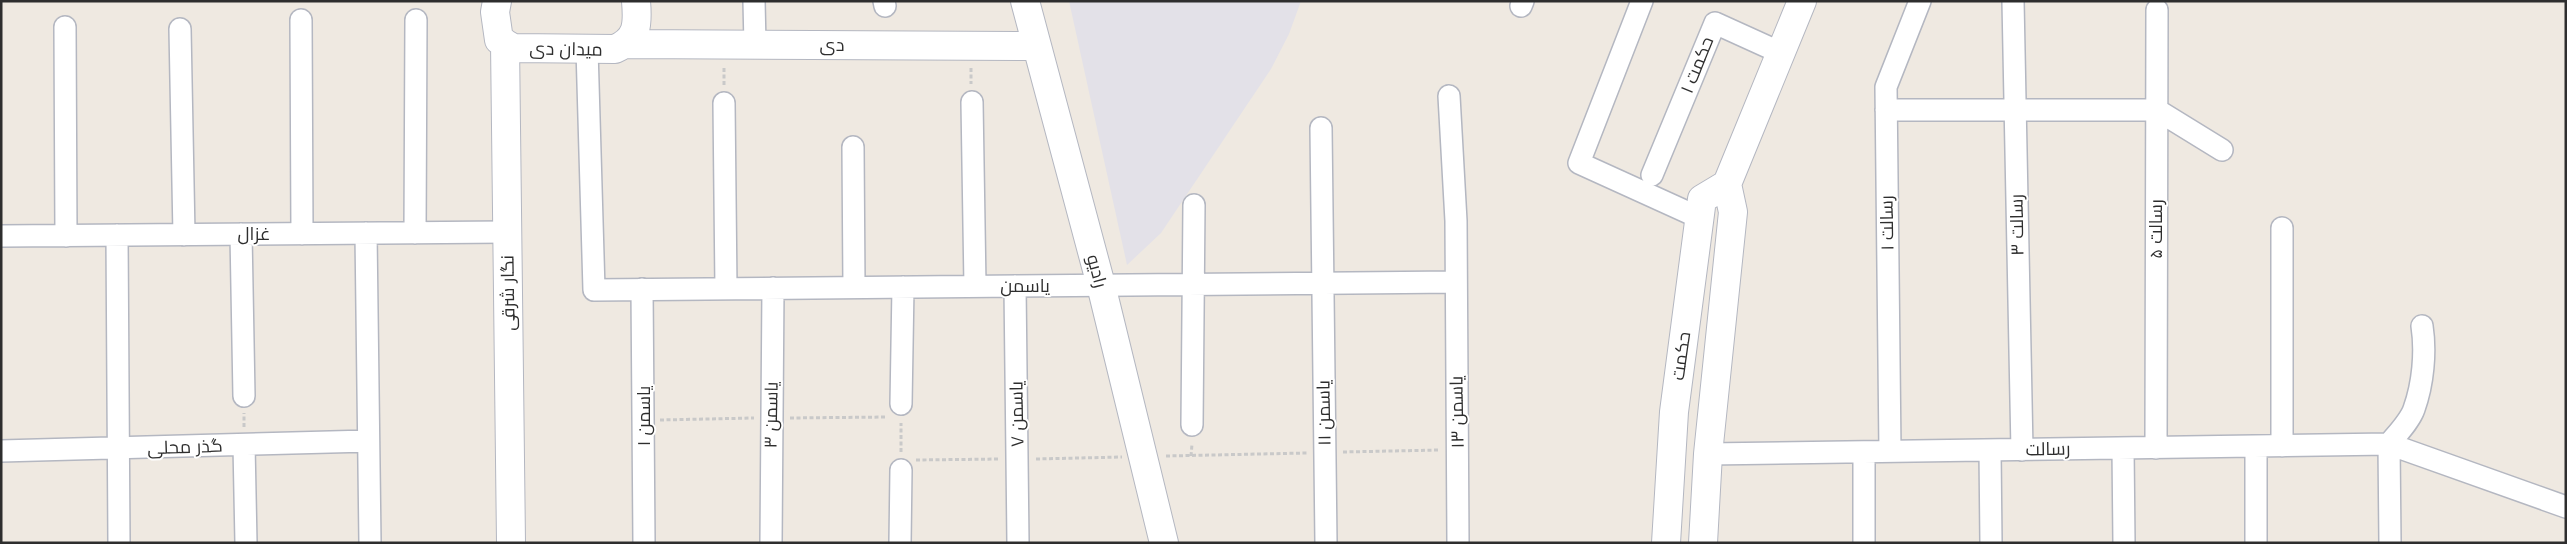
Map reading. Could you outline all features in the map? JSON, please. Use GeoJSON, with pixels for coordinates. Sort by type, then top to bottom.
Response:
{"type":"FeatureCollection","features":[{"type":"Feature","properties":{"kind":"street","name":"میدان دی"},"geometry":{"type":"LineString","coordinates":[[497,1],[495,12],[499,40],[513,48],[587,49],[615,49],[628,44],[635,33],[636,1]]}},
{"type":"Feature","properties":{"kind":"street"},"geometry":{"type":"LineString","coordinates":[[754,1],[755,45]]}},
{"type":"Feature","properties":{"kind":"street","name":"رادیو"},"geometry":{"type":"LineString","coordinates":[[1025,1],[1101,285],[1164,543]]}},
{"type":"Feature","properties":{"kind":"street"},"geometry":{"type":"LineString","coordinates":[[1642,1],[1579,163],[1700,218]]}},
{"type":"Feature","properties":{"kind":"street"},"geometry":{"type":"LineString","coordinates":[[1727,184],[1802,1]]}},
{"type":"Feature","properties":{"kind":"street","name":"رسالت ۱"},"geometry":{"type":"LineString","coordinates":[[1890,452],[1886,87],[1920,1]]}},
{"type":"Feature","properties":{"kind":"street","name":"رسالت ۳"},"geometry":{"type":"LineString","coordinates":[[2013,1],[2022,450]]}},
{"type":"Feature","properties":{"kind":"street","name":"رسالت ۵"},"geometry":{"type":"LineString","coordinates":[[2156,448],[2157,10]]}},
{"type":"Feature","properties":{"kind":"street"},"geometry":{"type":"LineString","coordinates":[[301,20],[302,234]]}},
{"type":"Feature","properties":{"kind":"street"},"geometry":{"type":"LineString","coordinates":[[415,233],[416,20]]}},
{"type":"Feature","properties":{"kind":"street","name":"حکمت ۱"},"geometry":{"type":"LineString","coordinates":[[1652,175],[1715,23],[1781,53]]}},
{"type":"Feature","properties":{"kind":"street"},"geometry":{"type":"LineString","coordinates":[[65,27],[66,236]]}},
{"type":"Feature","properties":{"kind":"street"},"geometry":{"type":"LineString","coordinates":[[180,29],[184,235]]}},
{"type":"Feature","properties":{"kind":"street","name":"نگار شرقی"},"geometry":{"type":"LineString","coordinates":[[505,43],[511,543]]}},
{"type":"Feature","properties":{"kind":"street","name":"دی"},"geometry":{"type":"LineString","coordinates":[[628,44],[1036,46]]}},
{"type":"Feature","properties":{"kind":"street","name":"یاسمن"},"geometry":{"type":"LineString","coordinates":[[587,49],[594,290],[1456,282]]}},
{"type":"Feature","properties":{"kind":"street","name":"یاسمن ۱۳"},"geometry":{"type":"LineString","coordinates":[[1449,96],[1456,282],[1458,543]]}},
{"type":"Feature","properties":{"kind":"street"},"geometry":{"type":"LineString","coordinates":[[972,102],[974,286]]}},
{"type":"Feature","properties":{"kind":"street"},"geometry":{"type":"LineString","coordinates":[[724,103],[726,288]]}},
{"type":"Feature","properties":{"kind":"street"},"geometry":{"type":"LineString","coordinates":[[1886,110],[2157,110],[2222,150]]}},
{"type":"Feature","properties":{"kind":"street","name":"یاسمن ۱۱"},"geometry":{"type":"LineString","coordinates":[[1320,128],[1326,543]]}},
{"type":"Feature","properties":{"kind":"street"},"geometry":{"type":"LineString","coordinates":[[853,147],[854,288]]}},
{"type":"Feature","properties":{"kind":"street","name":"حکمت"},"geometry":{"type":"LineString","coordinates":[[1666,543],[1674,412],[1702,199],[1727,184],[1733,212],[1708,454],[1703,543]]}},
{"type":"Feature","properties":{"kind":"street"},"geometry":{"type":"LineString","coordinates":[[1192,425],[1194,205]]}},
{"type":"Feature","properties":{"kind":"street"},"geometry":{"type":"LineString","coordinates":[[2282,228],[2282,446]]}},
{"type":"Feature","properties":{"kind":"street","name":"غزال"},"geometry":{"type":"LineString","coordinates":[[1,236],[507,232]]}},
{"type":"Feature","properties":{"kind":"street"},"geometry":{"type":"LineString","coordinates":[[366,233],[370,543]]}},
{"type":"Feature","properties":{"kind":"street"},"geometry":{"type":"LineString","coordinates":[[241,234],[244,396]]}},
{"type":"Feature","properties":{"kind":"street"},"geometry":{"type":"LineString","coordinates":[[117,235],[119,543]]}},
{"type":"Feature","properties":{"kind":"street","name":"یاسمن ۷"},"geometry":{"type":"LineString","coordinates":[[1015,286],[1018,543]]}},
{"type":"Feature","properties":{"kind":"street"},"geometry":{"type":"LineString","coordinates":[[901,404],[902,287]]}},
{"type":"Feature","properties":{"kind":"street","name":"یاسمن ۳"},"geometry":{"type":"LineString","coordinates":[[771,543],[773,288]]}},
{"type":"Feature","properties":{"kind":"street","name":"یاسمن ۱"},"geometry":{"type":"LineString","coordinates":[[642,289],[644,543]]}},
{"type":"Feature","properties":{"kind":"street"},"geometry":{"type":"LineString","coordinates":[[2390,543],[2389,444],[2414,410],[2423,365],[2425,342],[2422,326]]}},
{"type":"Feature","properties":{"kind":"street","name":"گذر محلی"},"geometry":{"type":"LineString","coordinates":[[1,451],[368,440]]}},
{"type":"Feature","properties":{"kind":"street"},"geometry":{"type":"LineString","coordinates":[[2389,444],[2566,507]]}},
{"type":"Feature","properties":{"kind":"street","name":"رسالت"},"geometry":{"type":"LineString","coordinates":[[1708,454],[2389,444]]}},
{"type":"Feature","properties":{"kind":"street"},"geometry":{"type":"LineString","coordinates":[[244,445],[246,543]]}},
{"type":"Feature","properties":{"kind":"street"},"geometry":{"type":"LineString","coordinates":[[2256,446],[2256,543]]}},
{"type":"Feature","properties":{"kind":"street"},"geometry":{"type":"LineString","coordinates":[[2123,448],[2124,543]]}},
{"type":"Feature","properties":{"kind":"street"},"geometry":{"type":"LineString","coordinates":[[1990,450],[1991,543]]}},
{"type":"Feature","properties":{"kind":"street"},"geometry":{"type":"LineString","coordinates":[[1864,452],[1864,543]]}},
{"type":"Feature","properties":{"kind":"street"},"geometry":{"type":"LineString","coordinates":[[900,543],[901,465]]}},
{"type":"Feature","properties":{"kind":"path"},"geometry":{"type":"LineString","coordinates":[[724,44],[724,103]]}},
{"type":"Feature","properties":{"kind":"path"},"geometry":{"type":"LineString","coordinates":[[970,46],[972,102]]}},
{"type":"Feature","properties":{"kind":"path"},"geometry":{"type":"LineString","coordinates":[[244,396],[244,445]]}},
{"type":"Feature","properties":{"kind":"path"},"geometry":{"type":"LineString","coordinates":[[901,404],[901,465],[1017,459],[1458,449]]}},
{"type":"Feature","properties":{"kind":"shaded area"},"geometry":{"type":"Polygon","coordinates":[[[1069,1],[1301,1],[1289,34],[1271,69],[1161,233],[1127,265],[1069,1]]]}}]}
